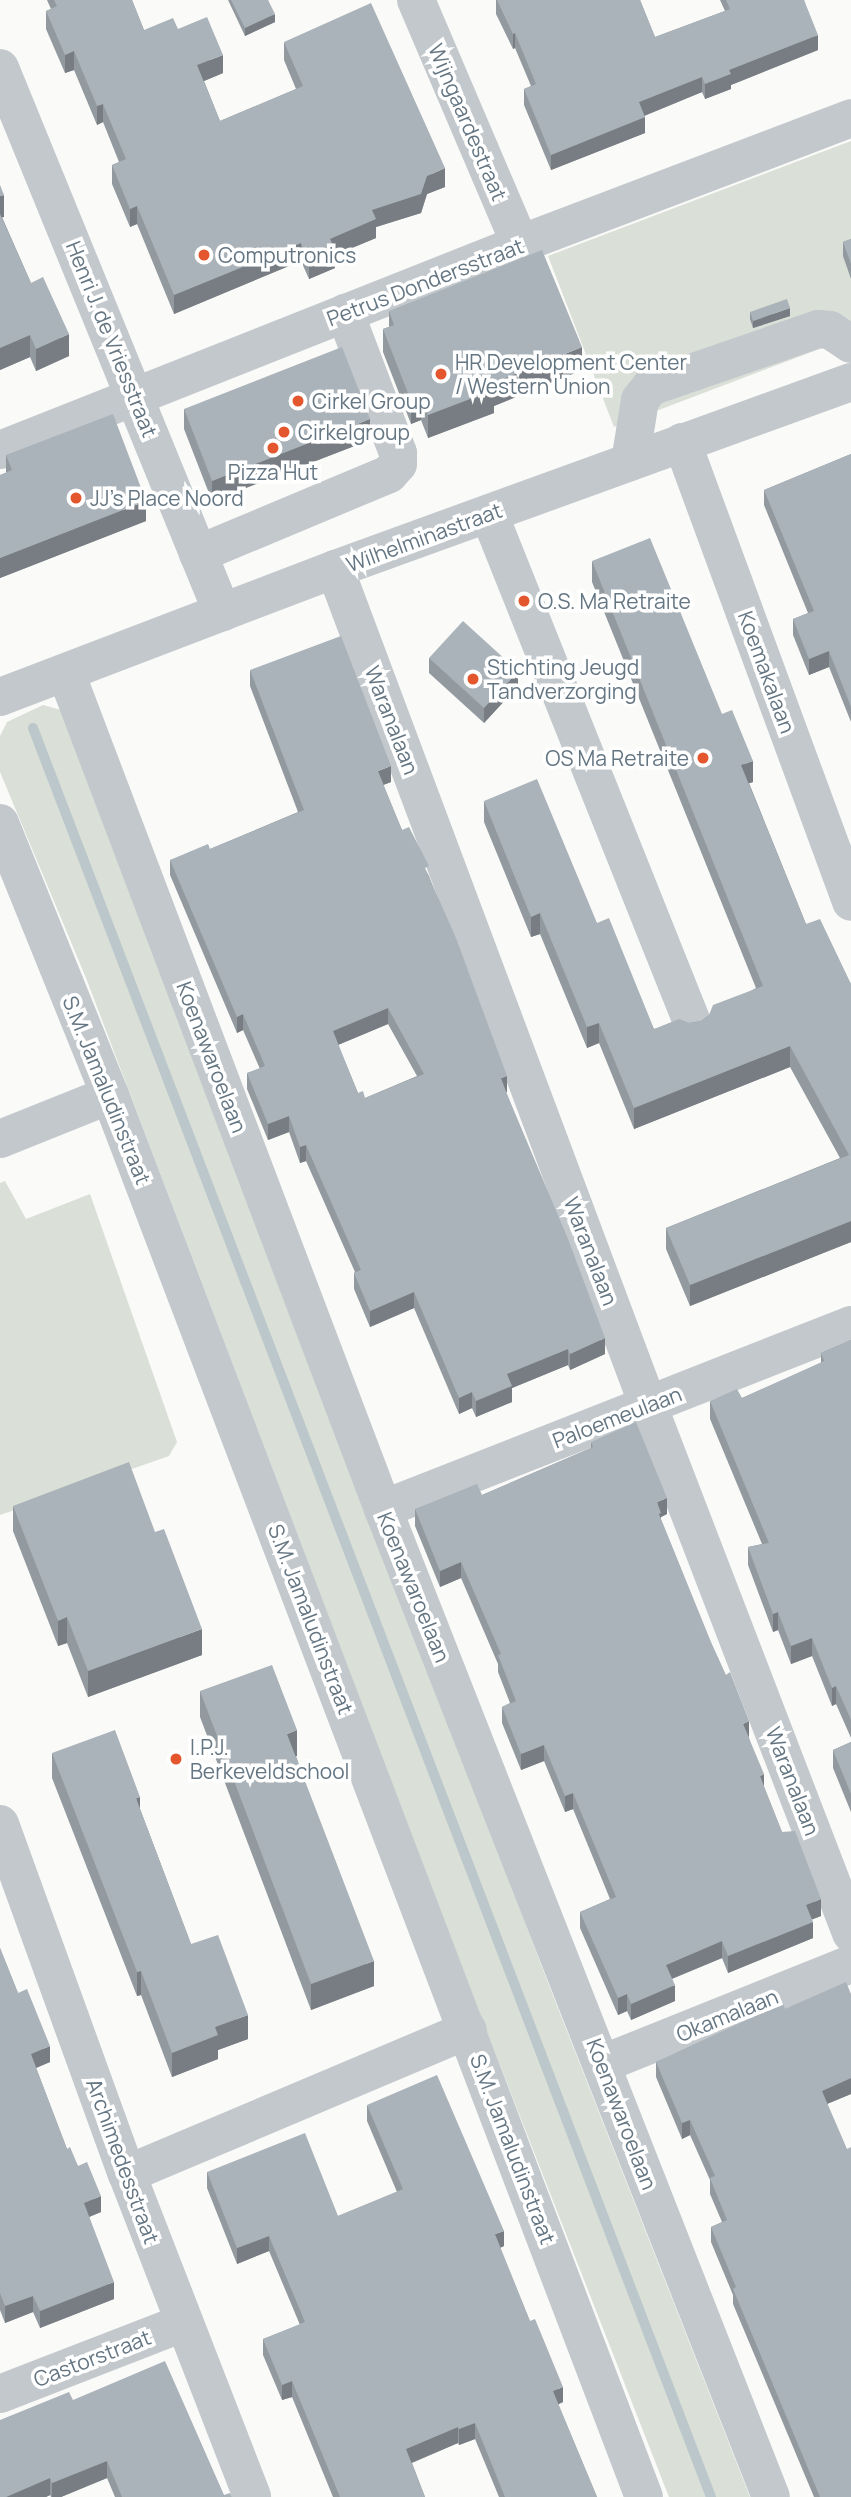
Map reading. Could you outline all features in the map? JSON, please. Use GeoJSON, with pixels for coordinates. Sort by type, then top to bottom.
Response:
{"type":"FeatureCollection","features":[{"type":"Feature","properties":{"kind":"street","name":"Wijngaardestraat"},"geometry":{"type":"LineString","coordinates":[[415,0],[520,244]]}},
{"type":"Feature","properties":{"kind":"street","name":"Henri J. de Vriesstraat"},"geometry":{"type":"LineString","coordinates":[[0,68],[222,612]]}},
{"type":"Feature","properties":{"kind":"street","name":"Petrus Dondersstraat"},"geometry":{"type":"LineString","coordinates":[[0,450],[520,244],[851,118]]}},
{"type":"Feature","properties":{"kind":"street"},"geometry":{"type":"LineString","coordinates":[[198,554],[388,474],[398,464],[398,453],[345,313]]}},
{"type":"Feature","properties":{"kind":"street"},"geometry":{"type":"LineString","coordinates":[[630,462],[640,400],[650,387],[818,329],[831,330],[851,344]]}},
{"type":"Feature","properties":{"kind":"street","name":"Wilhelminastraat"},"geometry":{"type":"LineString","coordinates":[[0,697],[335,569],[851,382]]}},
{"type":"Feature","properties":{"kind":"street","name":"Koemakalaan"},"geometry":{"type":"LineString","coordinates":[[682,442],[851,902]]}},
{"type":"Feature","properties":{"kind":"street"},"geometry":{"type":"LineString","coordinates":[[489,514],[692,1022]]}},
{"type":"Feature","properties":{"kind":"street","name":"Waranalaan"},"geometry":{"type":"LineString","coordinates":[[335,569],[648,1405],[851,1933]]}},
{"type":"Feature","properties":{"kind":"street","name":"Koenawaroelaan"},"geometry":{"type":"LineString","coordinates":[[66,673],[383,1509],[771,2497]]}},
{"type":"Feature","properties":{"kind":"street","name":"S.M. Jamaludinstraat"},"geometry":{"type":"LineString","coordinates":[[0,823],[110,1095],[644,2497]]}},
{"type":"Feature","properties":{"kind":"street"},"geometry":{"type":"LineString","coordinates":[[0,1139],[110,1095]]}},
{"type":"Feature","properties":{"kind":"street","name":"Paloemeulaan"},"geometry":{"type":"LineString","coordinates":[[383,1509],[851,1325]]}},
{"type":"Feature","properties":{"kind":"street","name":"Archimedesstraat"},"geometry":{"type":"LineString","coordinates":[[0,1824],[127,2174],[252,2497]]}},
{"type":"Feature","properties":{"kind":"street","name":"Okamalaan"},"geometry":{"type":"LineString","coordinates":[[603,2064],[851,1964]]}},
{"type":"Feature","properties":{"kind":"street"},"geometry":{"type":"LineString","coordinates":[[127,2174],[468,2030]]}},
{"type":"Feature","properties":{"kind":"street","name":"Castorstraat"},"geometry":{"type":"LineString","coordinates":[[0,2394],[183,2323]]}},
{"type":"Feature","properties":{"kind":"shaded area"},"geometry":{"type":"Polygon","coordinates":[[[851,141],[851,337],[614,427],[548,256],[851,141]]]}},
{"type":"Feature","properties":{"kind":"shaded area"},"geometry":{"type":"Polygon","coordinates":[[[43,705],[61,710],[86,763],[545,1975],[750,2497],[669,2497],[476,2004],[86,978],[0,772],[0,736],[7,722],[43,705]]]}},
{"type":"Feature","properties":{"kind":"shaded area"},"geometry":{"type":"Polygon","coordinates":[[[5,1181],[26,1219],[90,1194],[177,1442],[169,1456],[0,1515],[0,1183],[5,1181]]]}},
{"type":"Feature","properties":{"kind":"building"},"geometry":{"type":"Polygon","coordinates":[[[54,0],[132,0],[144,30],[173,18],[178,29],[207,17],[223,55],[197,65],[220,121],[303,86],[284,42],[371,3],[445,168],[427,176],[421,194],[372,210],[376,219],[330,239],[335,249],[309,260],[301,243],[174,295],[137,206],[130,209],[112,165],[126,159],[103,104],[97,106],[74,51],[65,55],[46,11],[57,6],[54,0]]]}},
{"type":"Feature","properties":{"kind":"building"},"geometry":{"type":"Polygon","coordinates":[[[231,0],[268,0],[275,14],[245,28],[231,0]]]}},
{"type":"Feature","properties":{"kind":"building"},"geometry":{"type":"Polygon","coordinates":[[[497,0],[640,0],[655,37],[730,9],[726,0],[804,0],[818,35],[729,70],[731,74],[705,84],[702,77],[639,102],[645,117],[551,155],[524,89],[536,84],[515,33],[513,34],[497,0]]]}},
{"type":"Feature","properties":{"kind":"building"},"geometry":{"type":"Polygon","coordinates":[[[0,214],[31,283],[43,277],[69,334],[36,349],[30,335],[0,348],[0,214]]]}},
{"type":"Feature","properties":{"kind":"building"},"geometry":{"type":"Polygon","coordinates":[[[851,239],[851,264],[843,242],[851,239]]]}},
{"type":"Feature","properties":{"kind":"building"},"geometry":{"type":"Polygon","coordinates":[[[542,250],[582,347],[491,384],[494,390],[428,415],[421,397],[411,401],[383,329],[394,325],[389,311],[542,250]]]}},
{"type":"Feature","properties":{"kind":"building"},"geometry":{"type":"Polygon","coordinates":[[[787,299],[790,308],[753,321],[750,312],[787,299]]]}},
{"type":"Feature","properties":{"kind":"building","name":"Cirkelgroup"},"geometry":{"type":"Polygon","coordinates":[[[342,347],[370,419],[212,481],[184,409],[342,347]]]}},
{"type":"Feature","properties":{"kind":"building","name":"JJ's Place Noord"},"geometry":{"type":"Polygon","coordinates":[[[113,414],[146,501],[0,558],[0,475],[12,470],[6,455],[113,414]]]}},
{"type":"Feature","properties":{"kind":"building"},"geometry":{"type":"Polygon","coordinates":[[[851,454],[851,707],[829,651],[809,659],[793,619],[814,611],[764,490],[851,454]]]}},
{"type":"Feature","properties":{"kind":"building"},"geometry":{"type":"Polygon","coordinates":[[[650,538],[722,714],[732,710],[753,761],[741,765],[806,924],[820,919],[851,984],[851,1221],[690,1285],[666,1228],[849,1155],[790,1046],[634,1108],[599,1023],[587,1027],[540,913],[531,917],[484,801],[537,779],[597,923],[609,918],[654,1029],[679,1019],[690,1023],[701,1021],[709,1015],[713,1005],[763,986],[592,561],[650,538]]]}},
{"type":"Feature","properties":{"kind":"building","name":"Stichting Jeugd Tandverzorging"},"geometry":{"type":"Polygon","coordinates":[[[463,621],[518,671],[484,708],[429,658],[463,621]]]}},
{"type":"Feature","properties":{"kind":"building"},"geometry":{"type":"Polygon","coordinates":[[[341,636],[391,766],[378,771],[402,830],[409,827],[429,866],[425,868],[456,938],[507,1076],[501,1078],[568,1239],[605,1338],[570,1354],[568,1349],[507,1374],[512,1386],[476,1401],[472,1392],[459,1398],[414,1292],[370,1311],[354,1273],[361,1270],[306,1145],[300,1147],[289,1116],[268,1124],[247,1073],[265,1066],[243,1014],[237,1017],[170,860],[208,844],[210,849],[304,810],[250,670],[341,636]],[[388,1008],[333,1031],[358,1093],[363,1091],[365,1098],[424,1074],[388,1008]]]}},
{"type":"Feature","properties":{"kind":"building"},"geometry":{"type":"Polygon","coordinates":[[[851,1340],[851,1720],[836,1686],[832,1688],[812,1638],[791,1646],[778,1612],[773,1614],[748,1547],[769,1543],[710,1401],[737,1389],[742,1398],[824,1361],[821,1353],[851,1340]]]}},
{"type":"Feature","properties":{"kind":"building"},"geometry":{"type":"Polygon","coordinates":[[[636,1422],[667,1498],[657,1502],[661,1513],[659,1514],[711,1642],[726,1675],[730,1672],[749,1721],[743,1724],[764,1774],[760,1776],[782,1832],[795,1831],[821,1899],[806,1905],[813,1922],[728,1956],[722,1941],[666,1965],[675,1985],[631,2004],[627,1994],[618,1998],[580,1912],[616,1897],[573,1793],[565,1796],[544,1745],[521,1754],[502,1707],[516,1701],[498,1655],[501,1654],[461,1562],[440,1571],[415,1509],[477,1484],[482,1495],[593,1447],[591,1442],[636,1422]]]}},
{"type":"Feature","properties":{"kind":"building"},"geometry":{"type":"Polygon","coordinates":[[[129,1462],[155,1532],[164,1529],[202,1629],[88,1671],[67,1617],[58,1621],[13,1506],[129,1462]]]}},
{"type":"Feature","properties":{"kind":"building"},"geometry":{"type":"Polygon","coordinates":[[[272,1665],[297,1730],[287,1734],[374,1961],[311,1984],[200,1691],[272,1665]]]}},
{"type":"Feature","properties":{"kind":"building"},"geometry":{"type":"Polygon","coordinates":[[[115,1730],[140,1797],[136,1798],[191,1944],[218,1935],[248,2015],[215,2027],[218,2035],[172,2053],[141,1971],[137,1972],[52,1753],[115,1730]]]}},
{"type":"Feature","properties":{"kind":"building"},"geometry":{"type":"Polygon","coordinates":[[[851,1742],[851,1794],[833,1750],[851,1742]]]}},
{"type":"Feature","properties":{"kind":"building"},"geometry":{"type":"Polygon","coordinates":[[[0,1948],[18,1993],[27,1989],[50,2046],[31,2054],[67,2149],[70,2147],[78,2166],[87,2162],[101,2196],[84,2203],[114,2282],[40,2311],[33,2296],[5,2306],[0,2293],[0,1948]]]}},
{"type":"Feature","properties":{"kind":"building"},"geometry":{"type":"Polygon","coordinates":[[[846,1982],[851,1994],[851,2078],[822,2091],[847,2149],[851,2147],[851,2497],[820,2497],[733,2289],[736,2287],[711,2227],[727,2220],[710,2178],[715,2176],[690,2120],[682,2123],[656,2062],[783,2003],[785,2009],[846,1982]]]}},
{"type":"Feature","properties":{"kind":"building"},"geometry":{"type":"Polygon","coordinates":[[[437,2075],[504,2231],[495,2234],[530,2321],[535,2319],[563,2387],[553,2391],[597,2497],[505,2497],[475,2423],[459,2429],[458,2427],[406,2449],[425,2497],[340,2497],[292,2381],[282,2385],[263,2339],[305,2322],[269,2236],[237,2248],[207,2172],[305,2133],[338,2216],[403,2189],[367,2105],[437,2075]]]}},
{"type":"Feature","properties":{"kind":"building"},"geometry":{"type":"Polygon","coordinates":[[[165,2361],[224,2495],[230,2493],[232,2497],[122,2497],[107,2461],[52,2483],[50,2478],[6,2497],[0,2497],[0,2420],[69,2392],[73,2400],[165,2361]]]}},
{"type":"Feature","properties":{"kind":"waterway"},"geometry":{"type":"LineString","coordinates":[[33,728],[711,2497]]}},
{"type":"Feature","properties":{"kind":"place","name":"Computronics"},"geometry":{"type":"Point","coordinates":[204,255]}},
{"type":"Feature","properties":{"kind":"place","name":"HR Development Center / Western Union"},"geometry":{"type":"Point","coordinates":[441,374]}},
{"type":"Feature","properties":{"kind":"place","name":"Cirkel Group"},"geometry":{"type":"Point","coordinates":[298,401]}},
{"type":"Feature","properties":{"kind":"place","name":"Cirkelgroup"},"geometry":{"type":"Point","coordinates":[284,432]}},
{"type":"Feature","properties":{"kind":"place","name":"Pizza Hut"},"geometry":{"type":"Point","coordinates":[273,448]}},
{"type":"Feature","properties":{"kind":"place","name":"JJ's Place Noord"},"geometry":{"type":"Point","coordinates":[76,498]}},
{"type":"Feature","properties":{"kind":"place","name":"O.S. Ma Retraite"},"geometry":{"type":"Point","coordinates":[524,601]}},
{"type":"Feature","properties":{"kind":"place","name":"Stichting Jeugd Tandverzorging"},"geometry":{"type":"Point","coordinates":[473,679]}},
{"type":"Feature","properties":{"kind":"place","name":"OS Ma Retraite"},"geometry":{"type":"Point","coordinates":[703,758]}},
{"type":"Feature","properties":{"kind":"place","name":"I.P.J. Berkeveldschool"},"geometry":{"type":"Point","coordinates":[176,1759]}}]}
